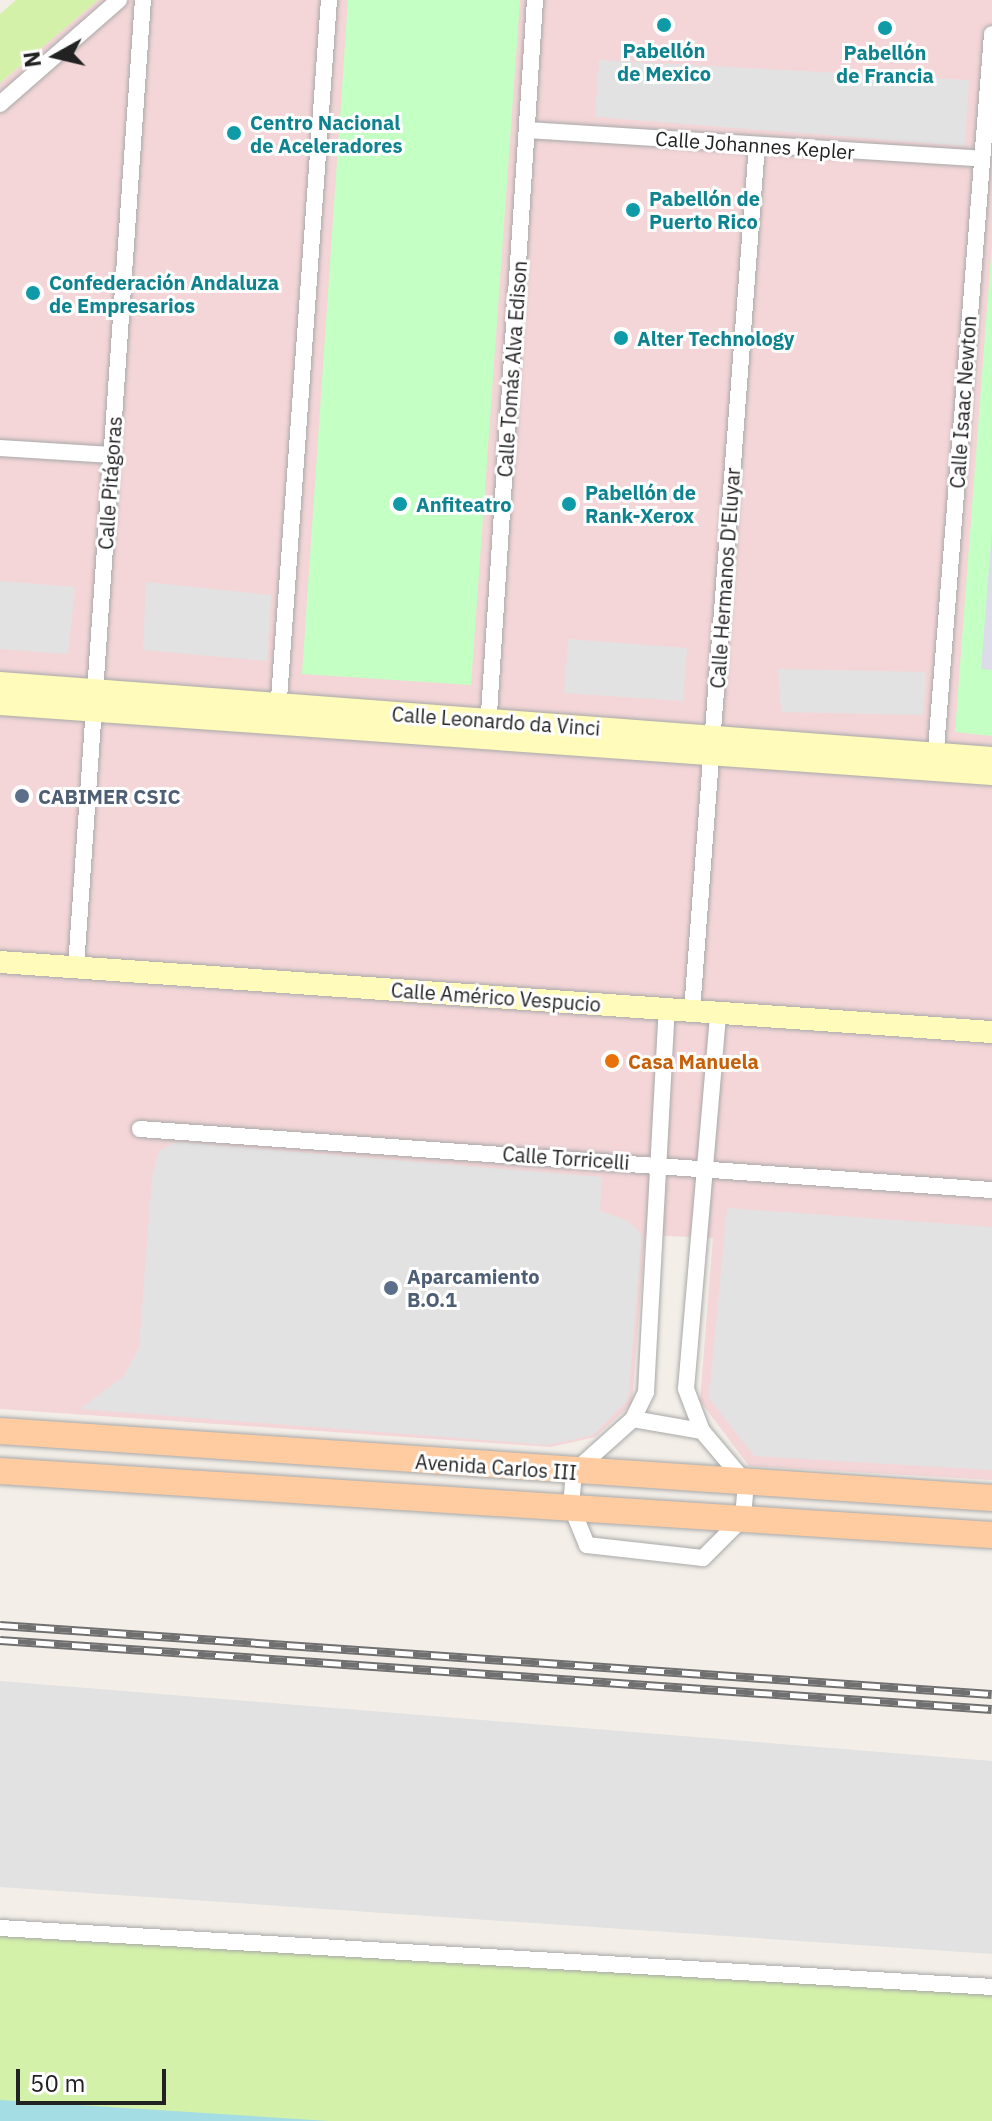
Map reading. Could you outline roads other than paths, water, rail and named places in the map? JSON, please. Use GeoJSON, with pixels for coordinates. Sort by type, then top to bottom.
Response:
{"type":"FeatureCollection","features":[{"type":"Feature","properties":{"kind":"main road","name":"Avenida Carlos III"},"geometry":{"type":"LineString","coordinates":[[0,1431],[992,1498]]}},
{"type":"Feature","properties":{"kind":"main road","name":"Avenida Carlos III"},"geometry":{"type":"LineString","coordinates":[[0,1471],[992,1535]]}},
{"type":"Feature","properties":{"kind":"street"},"geometry":{"type":"LineString","coordinates":[[0,104],[119,0]]}},
{"type":"Feature","properties":{"kind":"street","name":"Calle Pitágoras"},"geometry":{"type":"LineString","coordinates":[[76,967],[143,0]]}},
{"type":"Feature","properties":{"kind":"street"},"geometry":{"type":"LineString","coordinates":[[278,714],[329,0]]}},
{"type":"Feature","properties":{"kind":"street","name":"Calle Tomás Alva Edison"},"geometry":{"type":"LineString","coordinates":[[488,729],[535,0]]}},
{"type":"Feature","properties":{"kind":"street","name":"Calle Isaac Newton"},"geometry":{"type":"LineString","coordinates":[[935,762],[992,34]]}},
{"type":"Feature","properties":{"kind":"street","name":"Calle Johannes Kepler"},"geometry":{"type":"LineString","coordinates":[[527,130],[982,159]]}},
{"type":"Feature","properties":{"kind":"street","name":"Calle Hermanos D'Eluyar"},"geometry":{"type":"LineString","coordinates":[[692,1011],[757,145]]}},
{"type":"Feature","properties":{"kind":"street"},"geometry":{"type":"LineString","coordinates":[[0,448],[112,455]]}},
{"type":"Feature","properties":{"kind":"street","name":"Calle Leonardo da Vinci"},"geometry":{"type":"LineString","coordinates":[[0,683],[94,700],[935,762],[992,774]]}},
{"type":"Feature","properties":{"kind":"street","name":"Calle Leonardo da Vinci"},"geometry":{"type":"LineString","coordinates":[[0,704],[94,700]]}},
{"type":"Feature","properties":{"kind":"street","name":"Calle Leonardo da Vinci"},"geometry":{"type":"LineString","coordinates":[[935,762],[992,758]]}},
{"type":"Feature","properties":{"kind":"street","name":"Calle Américo Vespucio"},"geometry":{"type":"LineString","coordinates":[[0,962],[992,1032]]}},
{"type":"Feature","properties":{"kind":"street"},"geometry":{"type":"LineString","coordinates":[[667,1009],[646,1392],[633,1419],[574,1472],[571,1506],[587,1545],[703,1558],[743,1518],[746,1483],[702,1431],[686,1389],[718,1012]]}},
{"type":"Feature","properties":{"kind":"street","name":"Calle Torricelli"},"geometry":{"type":"LineString","coordinates":[[140,1129],[992,1190]]}},
{"type":"Feature","properties":{"kind":"street"},"geometry":{"type":"LineString","coordinates":[[633,1419],[702,1431]]}},
{"type":"Feature","properties":{"kind":"street"},"geometry":{"type":"LineString","coordinates":[[0,1928],[992,1987]]}},
{"type":"Feature","properties":{"kind":"water"},"geometry":{"type":"Polygon","coordinates":[[[0,2100],[329,2121],[0,2121],[0,2100]]]}},
{"type":"Feature","properties":{"kind":"railway"},"geometry":{"type":"LineString","coordinates":[[0,1625],[992,1694]]}},
{"type":"Feature","properties":{"kind":"railway"},"geometry":{"type":"LineString","coordinates":[[0,1640],[992,1709]]}},
{"type":"Feature","properties":{"kind":"place","name":"Pabellón de Mexico"},"geometry":{"type":"Point","coordinates":[664,25]}},
{"type":"Feature","properties":{"kind":"place","name":"Pabellón de Francia"},"geometry":{"type":"Point","coordinates":[885,28]}},
{"type":"Feature","properties":{"kind":"place","name":"Centro Nacional de Aceleradores"},"geometry":{"type":"Point","coordinates":[234,133]}},
{"type":"Feature","properties":{"kind":"place","name":"Pabellón de Puerto Rico"},"geometry":{"type":"Point","coordinates":[633,210]}},
{"type":"Feature","properties":{"kind":"place","name":"Confederación Andaluza de Empresarios"},"geometry":{"type":"Point","coordinates":[33,293]}},
{"type":"Feature","properties":{"kind":"place","name":"Alter Technology"},"geometry":{"type":"Point","coordinates":[621,338]}},
{"type":"Feature","properties":{"kind":"place","name":"Anfiteatro"},"geometry":{"type":"Point","coordinates":[400,504]}},
{"type":"Feature","properties":{"kind":"place","name":"Pabellón de Rank-Xerox"},"geometry":{"type":"Point","coordinates":[569,504]}},
{"type":"Feature","properties":{"kind":"place","name":"CABIMER CSIC"},"geometry":{"type":"Point","coordinates":[22,796]}},
{"type":"Feature","properties":{"kind":"place","name":"Casa Manuela"},"geometry":{"type":"Point","coordinates":[612,1061]}},
{"type":"Feature","properties":{"kind":"place","name":"Aparcamiento B.O.1"},"geometry":{"type":"Point","coordinates":[391,1288]}}]}
